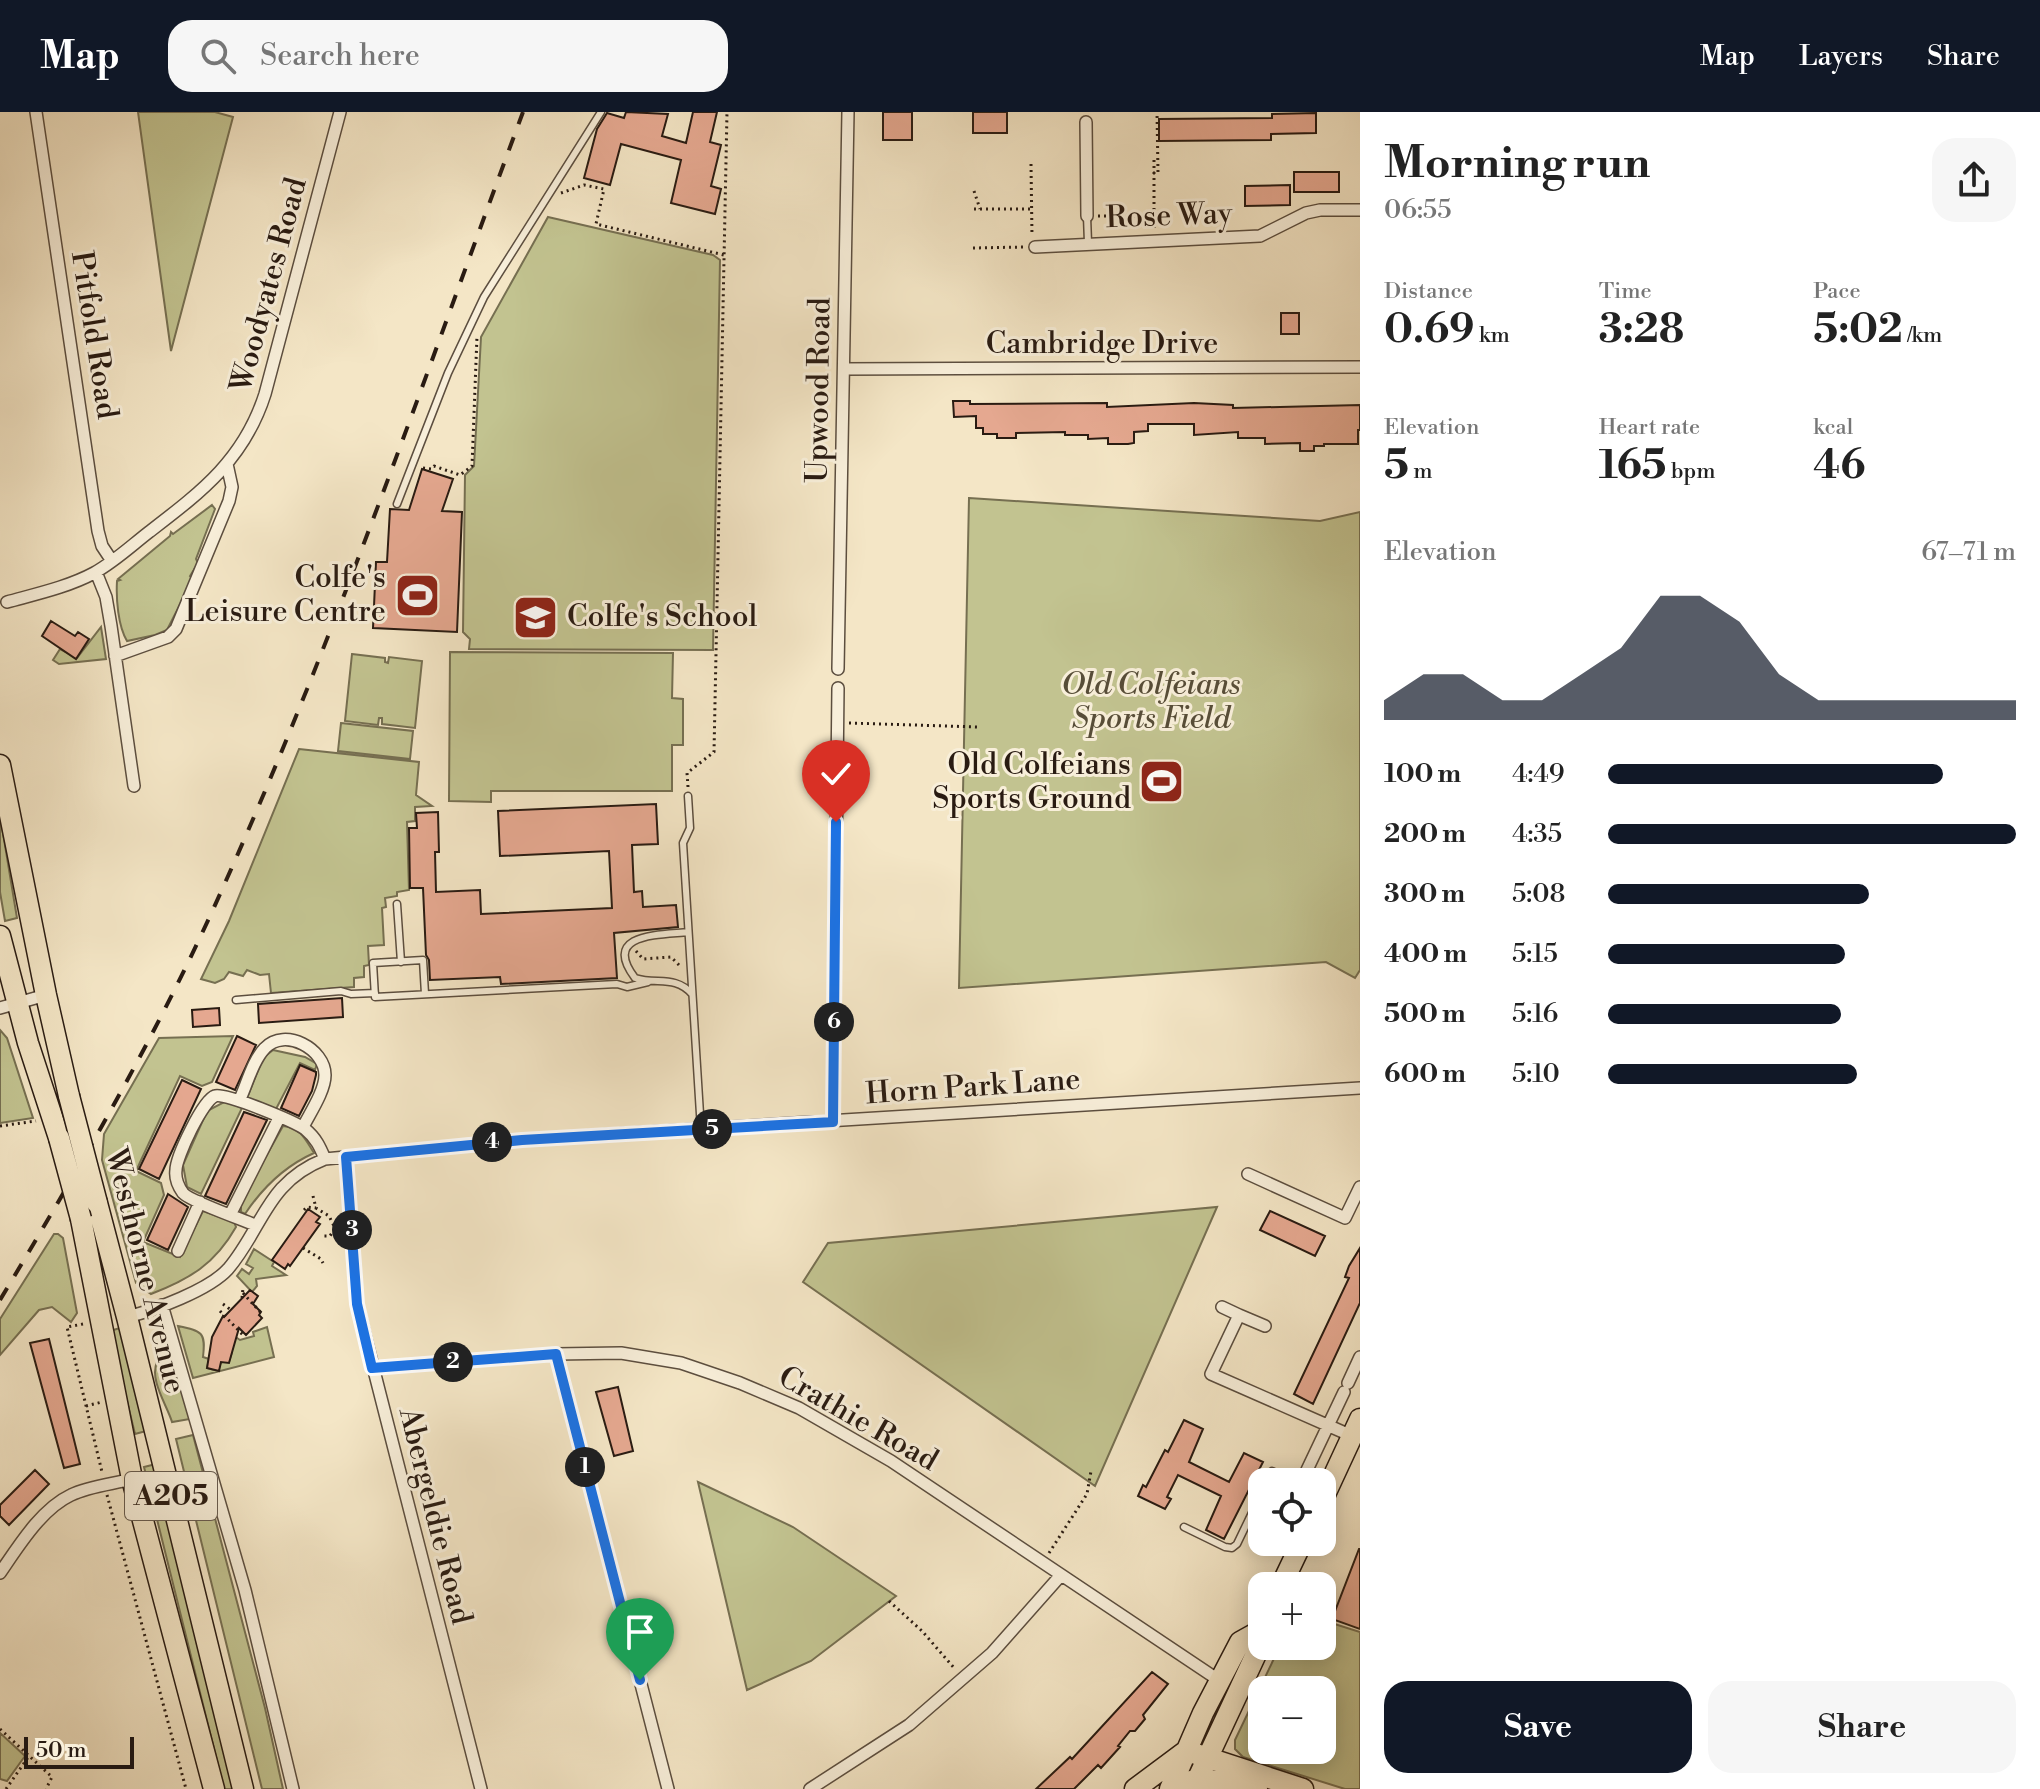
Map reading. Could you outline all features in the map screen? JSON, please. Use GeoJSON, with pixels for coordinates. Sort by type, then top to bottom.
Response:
{"type":"FeatureCollection","features":[{"type":"Feature","properties":{"kind":"highway","name":"Westhorne Avenue"},"geometry":{"type":"LineString","coordinates":[[0,765],[69,1096],[127,1317],[243,1789]]}},
{"type":"Feature","properties":{"kind":"highway","name":"Westhorne Avenue"},"geometry":{"type":"LineString","coordinates":[[0,936],[8,1005],[59,1138],[81,1219],[132,1479],[214,1789]]}},
{"type":"Feature","properties":{"kind":"highway"},"geometry":{"type":"LineString","coordinates":[[1336,1469],[1356,1427]]}},
{"type":"Feature","properties":{"kind":"highway"},"geometry":{"type":"LineString","coordinates":[[1184,1786],[1220,1681],[1240,1642],[1248,1636]]}},
{"type":"Feature","properties":{"kind":"highway"},"geometry":{"type":"LineString","coordinates":[[1184,1786],[1197,1755],[1252,1660]]}},
{"type":"Feature","properties":{"kind":"highway"},"geometry":{"type":"LineString","coordinates":[[1135,1789],[1197,1755],[1303,1789]]}},
{"type":"Feature","properties":{"kind":"highway"},"geometry":{"type":"LineString","coordinates":[[1184,1786],[1257,1789]]}},
{"type":"Feature","properties":{"kind":"street","name":"Pitfold Road"},"geometry":{"type":"LineString","coordinates":[[36,112],[98,531],[102,546],[112,561]]}},
{"type":"Feature","properties":{"kind":"street","name":"Woodyates Road"},"geometry":{"type":"LineString","coordinates":[[7,602],[59,587],[96,572],[112,561],[191,499],[227,464],[256,422],[340,112]]}},
{"type":"Feature","properties":{"kind":"street","name":"Upwood Road"},"geometry":{"type":"LineString","coordinates":[[838,669],[848,112]]}},
{"type":"Feature","properties":{"kind":"street","name":"Rose Way"},"geometry":{"type":"LineString","coordinates":[[1086,117],[1087,216]]}},
{"type":"Feature","properties":{"kind":"street","name":"Rose Way"},"geometry":{"type":"LineString","coordinates":[[1034,247],[1260,236],[1306,213],[1360,210]]}},
{"type":"Feature","properties":{"kind":"street","name":"Cambridge Drive"},"geometry":{"type":"LineString","coordinates":[[844,369],[1360,367]]}},
{"type":"Feature","properties":{"kind":"street"},"geometry":{"type":"LineString","coordinates":[[115,656],[168,637],[179,625],[229,501],[232,487],[227,464]]}},
{"type":"Feature","properties":{"kind":"street"},"geometry":{"type":"LineString","coordinates":[[96,572],[106,597],[134,786]]}},
{"type":"Feature","properties":{"kind":"street"},"geometry":{"type":"LineString","coordinates":[[833,1122],[838,688]]}},
{"type":"Feature","properties":{"kind":"street"},"geometry":{"type":"LineString","coordinates":[[8,1005],[46,995]]}},
{"type":"Feature","properties":{"kind":"street"},"geometry":{"type":"LineString","coordinates":[[240,1099],[263,1050],[274,1041],[293,1041],[311,1048],[324,1062],[326,1080],[303,1127]]}},
{"type":"Feature","properties":{"kind":"street","name":"Horn Park Lane"},"geometry":{"type":"LineString","coordinates":[[127,1317],[162,1305],[205,1285],[226,1271],[244,1247],[270,1200],[309,1166],[325,1159],[522,1140],[833,1122],[1091,1102],[1360,1088]]}},
{"type":"Feature","properties":{"kind":"street"},"geometry":{"type":"LineString","coordinates":[[255,1225],[184,1195],[178,1184],[175,1167],[210,1098],[221,1094],[240,1099],[303,1127],[317,1141],[325,1159]]}},
{"type":"Feature","properties":{"kind":"street"},"geometry":{"type":"LineString","coordinates":[[230,1215],[279,1118]]}},
{"type":"Feature","properties":{"kind":"street","name":"Abergeldie Road"},"geometry":{"type":"LineString","coordinates":[[346,1157],[357,1304],[481,1789]]}},
{"type":"Feature","properties":{"kind":"street"},"geometry":{"type":"LineString","coordinates":[[1248,1174],[1345,1218],[1360,1187]]}},
{"type":"Feature","properties":{"kind":"street"},"geometry":{"type":"LineString","coordinates":[[178,1251],[200,1202]]}},
{"type":"Feature","properties":{"kind":"street","name":"Westhorne Avenue"},"geometry":{"type":"LineString","coordinates":[[162,1305],[245,1590],[293,1789]]}},
{"type":"Feature","properties":{"kind":"street"},"geometry":{"type":"LineString","coordinates":[[1222,1307],[1265,1326]]}},
{"type":"Feature","properties":{"kind":"street"},"geometry":{"type":"LineString","coordinates":[[1239,1315],[1211,1374],[1328,1425],[1356,1427]]}},
{"type":"Feature","properties":{"kind":"street","name":"Crathie Road"},"geometry":{"type":"LineString","coordinates":[[372,1368],[556,1354],[621,1353],[681,1363],[740,1383],[799,1408],[891,1461],[1220,1681]]}},
{"type":"Feature","properties":{"kind":"street"},"geometry":{"type":"LineString","coordinates":[[556,1354],[668,1789]]}},
{"type":"Feature","properties":{"kind":"street"},"geometry":{"type":"LineString","coordinates":[[1308,1468],[1360,1357]]}},
{"type":"Feature","properties":{"kind":"street"},"geometry":{"type":"LineString","coordinates":[[0,1573],[32,1530],[60,1501],[74,1493],[132,1479]]}},
{"type":"Feature","properties":{"kind":"street"},"geometry":{"type":"LineString","coordinates":[[810,1789],[909,1725],[992,1653],[1061,1575]]}},
{"type":"Feature","properties":{"kind":"lane"},"geometry":{"type":"LineString","coordinates":[[397,504],[448,373],[484,297],[601,112]]}},
{"type":"Feature","properties":{"kind":"lane"},"geometry":{"type":"LineString","coordinates":[[1087,216],[1088,243]]}},
{"type":"Feature","properties":{"kind":"lane"},"geometry":{"type":"LineString","coordinates":[[688,796],[690,828],[683,843],[701,1130]]}},
{"type":"Feature","properties":{"kind":"lane"},"geometry":{"type":"LineString","coordinates":[[397,904],[401,962]]}},
{"type":"Feature","properties":{"kind":"lane"},"geometry":{"type":"LineString","coordinates":[[648,982],[635,978],[631,973],[626,961],[630,943],[641,937],[688,932]]}},
{"type":"Feature","properties":{"kind":"lane"},"geometry":{"type":"LineString","coordinates":[[425,994],[423,960],[373,963],[375,997],[617,984],[627,987],[673,980],[684,985],[692,994]]}},
{"type":"Feature","properties":{"kind":"lane"},"geometry":{"type":"LineString","coordinates":[[617,984],[631,973]]}},
{"type":"Feature","properties":{"kind":"lane"},"geometry":{"type":"LineString","coordinates":[[236,1000],[341,991],[351,994],[375,993]]}},
{"type":"Feature","properties":{"kind":"lane"},"geometry":{"type":"LineString","coordinates":[[1184,1527],[1232,1548],[1248,1521]]}},
{"type":"Feature","properties":{"kind":"path"},"geometry":{"type":"LineString","coordinates":[[688,796],[687,773],[714,752],[727,112]]}},
{"type":"Feature","properties":{"kind":"path"},"geometry":{"type":"LineString","coordinates":[[1154,241],[1153,173],[1158,173],[1157,112]]}},
{"type":"Feature","properties":{"kind":"path"},"geometry":{"type":"LineString","coordinates":[[973,248],[1034,247],[1031,164]]}},
{"type":"Feature","properties":{"kind":"path"},"geometry":{"type":"LineString","coordinates":[[554,196],[584,185],[604,189],[596,224],[724,255]]}},
{"type":"Feature","properties":{"kind":"path"},"geometry":{"type":"LineString","coordinates":[[974,191],[977,209],[1031,209]]}},
{"type":"Feature","properties":{"kind":"path"},"geometry":{"type":"LineString","coordinates":[[1087,216],[1154,216]]}},
{"type":"Feature","properties":{"kind":"path"},"geometry":{"type":"LineString","coordinates":[[418,479],[421,467],[460,475],[472,466],[478,334]]}},
{"type":"Feature","properties":{"kind":"path"},"geometry":{"type":"LineString","coordinates":[[442,469],[443,461]]}},
{"type":"Feature","properties":{"kind":"path"},"geometry":{"type":"LineString","coordinates":[[839,723],[977,727]]}},
{"type":"Feature","properties":{"kind":"path"},"geometry":{"type":"LineString","coordinates":[[630,943],[643,959],[671,957],[691,977]]}},
{"type":"Feature","properties":{"kind":"path"},"geometry":{"type":"LineString","coordinates":[[0,1126],[41,1120]]}},
{"type":"Feature","properties":{"kind":"path"},"geometry":{"type":"LineString","coordinates":[[313,1196],[316,1208]]}},
{"type":"Feature","properties":{"kind":"path"},"geometry":{"type":"LineString","coordinates":[[304,1210],[307,1207],[316,1208],[329,1216],[335,1228],[330,1236],[324,1236]]}},
{"type":"Feature","properties":{"kind":"path"},"geometry":{"type":"LineString","coordinates":[[303,1248],[323,1263]]}},
{"type":"Feature","properties":{"kind":"path"},"geometry":{"type":"LineString","coordinates":[[243,1293],[262,1314]]}},
{"type":"Feature","properties":{"kind":"path"},"geometry":{"type":"LineString","coordinates":[[223,1304],[231,1310]]}},
{"type":"Feature","properties":{"kind":"path"},"geometry":{"type":"LineString","coordinates":[[220,1311],[243,1335]]}},
{"type":"Feature","properties":{"kind":"path"},"geometry":{"type":"LineString","coordinates":[[89,1323],[67,1327],[105,1486],[186,1789]]}},
{"type":"Feature","properties":{"kind":"path"},"geometry":{"type":"LineString","coordinates":[[1043,1563],[1087,1494],[1091,1471]]}},
{"type":"Feature","properties":{"kind":"path"},"geometry":{"type":"LineString","coordinates":[[889,1601],[922,1631],[962,1678]]}},
{"type":"Feature","properties":{"kind":"path"},"geometry":{"type":"LineString","coordinates":[[0,1729],[52,1777],[46,1789]]}},
{"type":"Feature","properties":{"kind":"path"},"geometry":{"type":"LineString","coordinates":[[6,1789],[29,1756]]}},
{"type":"Feature","properties":{"kind":"green space"},"geometry":{"type":"Polygon","coordinates":[[[138,112],[215,112],[233,117],[171,351],[138,112]]]}},
{"type":"Feature","properties":{"kind":"green space"},"geometry":{"type":"Polygon","coordinates":[[[548,217],[713,255],[720,260],[713,650],[469,649],[470,639],[463,632],[465,475],[474,466],[481,337],[548,217]]]}},
{"type":"Feature","properties":{"kind":"green space","name":"Old Colfeians Sports Field"},"geometry":{"type":"Polygon","coordinates":[[[969,498],[1320,521],[1360,512],[1360,970],[1355,978],[1326,962],[959,988],[969,498]]]}},
{"type":"Feature","properties":{"kind":"green space"},"geometry":{"type":"Polygon","coordinates":[[[212,505],[215,509],[196,559],[198,563],[190,576],[193,579],[167,630],[127,641],[118,612],[118,579],[171,532],[173,534],[212,505]]]}},
{"type":"Feature","properties":{"kind":"green space"},"geometry":{"type":"Polygon","coordinates":[[[101,627],[106,659],[59,664],[53,660],[60,649],[77,658],[101,627]]]}},
{"type":"Feature","properties":{"kind":"green space"},"geometry":{"type":"Polygon","coordinates":[[[450,652],[673,653],[672,698],[683,699],[683,745],[672,745],[672,791],[491,791],[491,802],[449,801],[450,652]]]}},
{"type":"Feature","properties":{"kind":"green space"},"geometry":{"type":"Polygon","coordinates":[[[352,654],[385,658],[388,663],[389,657],[422,661],[415,728],[382,724],[382,718],[379,718],[378,725],[345,721],[352,654]]]}},
{"type":"Feature","properties":{"kind":"green space"},"geometry":{"type":"Polygon","coordinates":[[[341,723],[413,731],[410,759],[338,751],[341,723]]]}},
{"type":"Feature","properties":{"kind":"green space"},"geometry":{"type":"Polygon","coordinates":[[[299,749],[419,762],[416,795],[432,806],[415,807],[415,821],[407,822],[409,890],[385,898],[386,907],[382,908],[384,945],[368,946],[369,965],[364,966],[364,977],[354,978],[354,987],[271,993],[269,974],[260,975],[247,970],[243,976],[229,972],[224,979],[215,983],[201,979],[229,921],[299,749]]]}},
{"type":"Feature","properties":{"kind":"green space"},"geometry":{"type":"Polygon","coordinates":[[[0,815],[17,918],[5,921],[0,892],[0,815]]]}},
{"type":"Feature","properties":{"kind":"green space"},"geometry":{"type":"Polygon","coordinates":[[[0,1030],[7,1038],[33,1118],[0,1123],[0,1030]]]}},
{"type":"Feature","properties":{"kind":"green space"},"geometry":{"type":"Polygon","coordinates":[[[233,1036],[212,1082],[202,1086],[180,1076],[136,1171],[161,1183],[164,1195],[143,1242],[180,1257],[203,1211],[234,1222],[236,1227],[219,1251],[200,1269],[151,1294],[136,1283],[102,1160],[104,1134],[159,1038],[233,1036]]]}},
{"type":"Feature","properties":{"kind":"green space"},"geometry":{"type":"Polygon","coordinates":[[[273,1050],[305,1057],[317,1064],[315,1070],[300,1063],[276,1109],[247,1098],[263,1058],[273,1050]]]}},
{"type":"Feature","properties":{"kind":"green space"},"geometry":{"type":"Polygon","coordinates":[[[226,1101],[242,1108],[201,1194],[187,1187],[183,1165],[207,1111],[226,1101]]]}},
{"type":"Feature","properties":{"kind":"green space"},"geometry":{"type":"Polygon","coordinates":[[[283,1126],[298,1132],[314,1153],[275,1178],[245,1214],[241,1212],[241,1201],[283,1126]]]}},
{"type":"Feature","properties":{"kind":"green space"},"geometry":{"type":"Polygon","coordinates":[[[1217,1207],[1095,1486],[803,1282],[828,1243],[1217,1207]]]}},
{"type":"Feature","properties":{"kind":"green space"},"geometry":{"type":"Polygon","coordinates":[[[54,1234],[63,1238],[77,1313],[71,1322],[52,1307],[39,1310],[0,1355],[0,1319],[54,1234]]]}},
{"type":"Feature","properties":{"kind":"green space"},"geometry":{"type":"Polygon","coordinates":[[[254,1249],[274,1262],[272,1266],[286,1275],[256,1279],[257,1286],[252,1292],[237,1276],[242,1269],[249,1274],[253,1268],[246,1264],[254,1249]]]}},
{"type":"Feature","properties":{"kind":"green space"},"geometry":{"type":"Polygon","coordinates":[[[178,1326],[201,1334],[203,1357],[209,1359],[207,1368],[218,1371],[221,1362],[229,1362],[232,1352],[230,1333],[240,1340],[254,1336],[253,1332],[267,1327],[274,1357],[193,1378],[178,1326]]]}},
{"type":"Feature","properties":{"kind":"green space"},"geometry":{"type":"Polygon","coordinates":[[[120,1328],[146,1431],[135,1434],[110,1331],[120,1328]]]}},
{"type":"Feature","properties":{"kind":"green space"},"geometry":{"type":"Polygon","coordinates":[[[173,1356],[181,1358],[185,1365],[190,1419],[172,1422],[157,1384],[155,1369],[157,1362],[173,1356]]]}},
{"type":"Feature","properties":{"kind":"green space"},"geometry":{"type":"Polygon","coordinates":[[[193,1435],[265,1708],[283,1789],[262,1789],[176,1439],[193,1435]]]}},
{"type":"Feature","properties":{"kind":"green space"},"geometry":{"type":"Polygon","coordinates":[[[156,1464],[237,1789],[224,1789],[144,1467],[156,1464]]]}},
{"type":"Feature","properties":{"kind":"green space"},"geometry":{"type":"Polygon","coordinates":[[[698,1482],[793,1527],[896,1596],[811,1661],[747,1690],[698,1482]]]}},
{"type":"Feature","properties":{"kind":"green space"},"geometry":{"type":"Polygon","coordinates":[[[1336,1624],[1360,1632],[1360,1789],[1345,1789],[1265,1764],[1336,1764],[1336,1676],[1266,1676],[1273,1660],[1336,1660],[1336,1624]]]}},
{"type":"Feature","properties":{"kind":"green space"},"geometry":{"type":"Polygon","coordinates":[[[1248,1713],[1248,1759],[1235,1749],[1235,1740],[1248,1713]]]}},
{"type":"Feature","properties":{"kind":"green space"},"geometry":{"type":"Polygon","coordinates":[[[0,1733],[25,1756],[7,1781],[0,1779],[0,1733]]]}},
{"type":"Feature","properties":{"kind":"building"},"geometry":{"type":"Polygon","coordinates":[[[626,112],[668,114],[662,136],[686,143],[693,112],[717,112],[710,142],[721,145],[711,186],[721,189],[715,214],[671,203],[681,160],[621,144],[610,185],[584,178],[597,129],[607,113],[624,118],[626,112]]]}},
{"type":"Feature","properties":{"kind":"building"},"geometry":{"type":"Polygon","coordinates":[[[883,112],[912,112],[912,140],[883,140],[883,112]]]}},
{"type":"Feature","properties":{"kind":"building"},"geometry":{"type":"Polygon","coordinates":[[[973,112],[1007,112],[1007,133],[973,133],[973,112]]]}},
{"type":"Feature","properties":{"kind":"building"},"geometry":{"type":"Polygon","coordinates":[[[1316,113],[1316,133],[1271,134],[1271,140],[1159,141],[1159,119],[1272,118],[1272,114],[1316,113]]]}},
{"type":"Feature","properties":{"kind":"building"},"geometry":{"type":"Polygon","coordinates":[[[1294,172],[1339,172],[1339,192],[1294,192],[1294,172]]]}},
{"type":"Feature","properties":{"kind":"building"},"geometry":{"type":"Polygon","coordinates":[[[1290,185],[1290,205],[1245,206],[1245,186],[1290,185]]]}},
{"type":"Feature","properties":{"kind":"building"},"geometry":{"type":"Polygon","coordinates":[[[1281,313],[1299,313],[1299,334],[1281,334],[1281,313]]]}},
{"type":"Feature","properties":{"kind":"building"},"geometry":{"type":"Polygon","coordinates":[[[953,401],[970,401],[970,404],[1107,403],[1107,407],[1194,403],[1233,405],[1233,408],[1360,405],[1360,430],[1358,444],[1324,444],[1314,446],[1314,451],[1300,451],[1300,443],[1265,444],[1265,438],[1238,438],[1238,432],[1194,435],[1194,424],[1148,424],[1148,431],[1134,432],[1134,443],[1128,444],[1108,444],[1108,438],[1088,439],[1088,435],[1065,435],[1065,432],[1016,433],[1016,438],[997,438],[997,434],[983,434],[983,428],[976,428],[976,416],[954,417],[953,401]]]}},
{"type":"Feature","properties":{"kind":"building","name":"Colfe's Leisure Centre"},"geometry":{"type":"Polygon","coordinates":[[[422,469],[453,479],[442,511],[462,512],[457,632],[373,628],[376,562],[387,562],[390,509],[409,510],[422,469]]]}},
{"type":"Feature","properties":{"kind":"building"},"geometry":{"type":"Polygon","coordinates":[[[51,621],[75,636],[78,632],[89,639],[76,659],[42,636],[51,621]]]}},
{"type":"Feature","properties":{"kind":"building"},"geometry":{"type":"Polygon","coordinates":[[[656,804],[658,844],[632,845],[634,892],[642,891],[643,907],[676,905],[678,927],[614,933],[617,978],[501,984],[500,977],[430,980],[423,888],[410,888],[409,828],[417,828],[416,813],[438,812],[436,892],[480,890],[481,914],[612,908],[609,851],[500,856],[498,811],[656,804]]]}},
{"type":"Feature","properties":{"kind":"building"},"geometry":{"type":"Polygon","coordinates":[[[342,998],[343,1017],[259,1023],[258,1004],[342,998]]]}},
{"type":"Feature","properties":{"kind":"building"},"geometry":{"type":"Polygon","coordinates":[[[219,1008],[220,1025],[193,1027],[192,1010],[219,1008]]]}},
{"type":"Feature","properties":{"kind":"building"},"geometry":{"type":"Polygon","coordinates":[[[237,1036],[256,1045],[235,1090],[216,1082],[237,1036]]]}},
{"type":"Feature","properties":{"kind":"building"},"geometry":{"type":"Polygon","coordinates":[[[300,1065],[316,1072],[316,1075],[312,1091],[299,1116],[281,1108],[300,1065]]]}},
{"type":"Feature","properties":{"kind":"building"},"geometry":{"type":"Polygon","coordinates":[[[182,1080],[201,1089],[159,1179],[139,1169],[182,1080]]]}},
{"type":"Feature","properties":{"kind":"building"},"geometry":{"type":"Polygon","coordinates":[[[244,1112],[267,1120],[226,1204],[205,1196],[244,1112]]]}},
{"type":"Feature","properties":{"kind":"building"},"geometry":{"type":"Polygon","coordinates":[[[168,1194],[188,1207],[168,1250],[147,1240],[168,1194]]]}},
{"type":"Feature","properties":{"kind":"building"},"geometry":{"type":"Polygon","coordinates":[[[308,1209],[320,1217],[316,1222],[320,1224],[285,1269],[272,1260],[308,1209]]]}},
{"type":"Feature","properties":{"kind":"building"},"geometry":{"type":"Polygon","coordinates":[[[1270,1211],[1325,1236],[1315,1256],[1260,1230],[1270,1211]]]}},
{"type":"Feature","properties":{"kind":"building"},"geometry":{"type":"Polygon","coordinates":[[[1360,1248],[1360,1303],[1313,1404],[1294,1394],[1349,1278],[1345,1277],[1349,1266],[1360,1248]]]}},
{"type":"Feature","properties":{"kind":"building"},"geometry":{"type":"Polygon","coordinates":[[[250,1290],[258,1296],[253,1304],[261,1312],[259,1315],[262,1318],[246,1335],[239,1328],[229,1363],[221,1362],[219,1371],[207,1368],[212,1337],[223,1316],[250,1290]]]}},
{"type":"Feature","properties":{"kind":"building"},"geometry":{"type":"Polygon","coordinates":[[[49,1339],[80,1464],[64,1468],[30,1343],[49,1339]]]}},
{"type":"Feature","properties":{"kind":"building"},"geometry":{"type":"Polygon","coordinates":[[[618,1387],[633,1451],[614,1456],[596,1392],[618,1387]]]}},
{"type":"Feature","properties":{"kind":"building"},"geometry":{"type":"Polygon","coordinates":[[[1184,1420],[1203,1429],[1189,1462],[1229,1482],[1244,1453],[1263,1462],[1260,1468],[1248,1468],[1248,1492],[1224,1539],[1206,1530],[1221,1496],[1178,1475],[1167,1497],[1171,1499],[1165,1509],[1138,1496],[1165,1450],[1168,1452],[1184,1420]]]}},
{"type":"Feature","properties":{"kind":"building"},"geometry":{"type":"Polygon","coordinates":[[[35,1470],[49,1484],[9,1525],[0,1516],[0,1505],[35,1470]]]}},
{"type":"Feature","properties":{"kind":"building"},"geometry":{"type":"Polygon","coordinates":[[[1360,1549],[1360,1629],[1336,1620],[1336,1609],[1360,1549]]]}},
{"type":"Feature","properties":{"kind":"building"},"geometry":{"type":"Polygon","coordinates":[[[1152,1672],[1168,1684],[1143,1715],[1145,1719],[1135,1731],[1130,1731],[1101,1768],[1098,1765],[1074,1789],[1036,1789],[1070,1757],[1072,1759],[1152,1672]]]}},
{"type":"Feature","properties":{"kind":"railway"},"geometry":{"type":"LineString","coordinates":[[0,1300],[137,1063],[187,966],[254,817],[374,517],[523,112]]}},
{"type":"Feature","properties":{"kind":"place","name":"Colfe's Leisure Centre"},"geometry":{"type":"Point","coordinates":[417,595]}},
{"type":"Feature","properties":{"kind":"place","name":"Colfe's School"},"geometry":{"type":"Point","coordinates":[536,617]}},
{"type":"Feature","properties":{"kind":"place","name":"Old Colfeians Sports Ground"},"geometry":{"type":"Point","coordinates":[1162,782]}},
{"type":"Feature","properties":{"kind":"route"},"geometry":{"type":"LineString","coordinates":[[640,1680],[556,1354],[372,1368],[357,1304],[346,1157],[522,1140],[833,1122],[836,822]]}}]}
